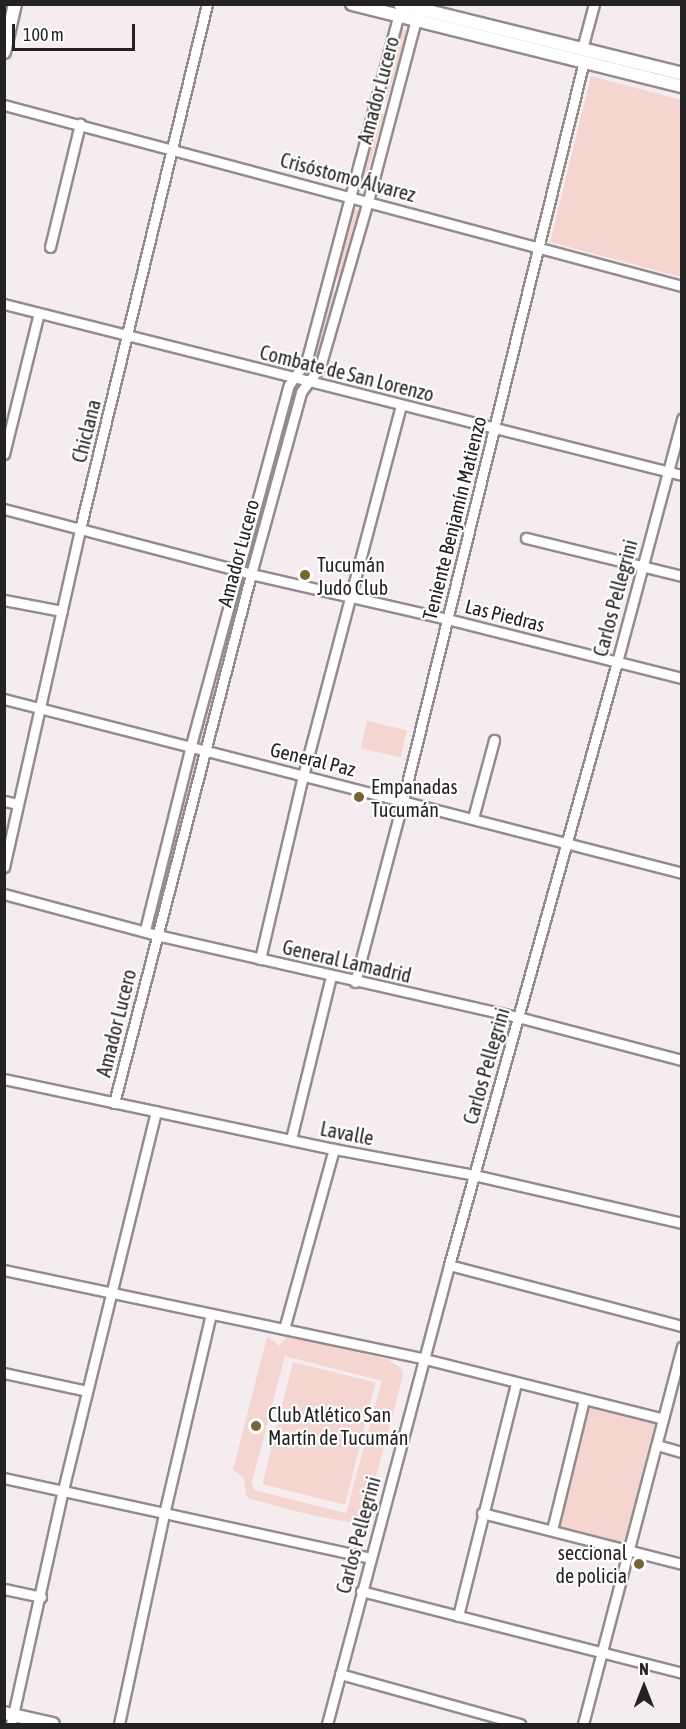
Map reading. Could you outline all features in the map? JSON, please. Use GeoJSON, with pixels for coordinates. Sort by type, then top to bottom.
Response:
{"type":"FeatureCollection","features":[{"type":"Feature","properties":{"kind":"main road"},"geometry":{"type":"LineString","coordinates":[[4,52],[15,4]]}},
{"type":"Feature","properties":{"kind":"main road"},"geometry":{"type":"LineString","coordinates":[[352,4],[400,7],[418,11],[583,56],[681,86]]}},
{"type":"Feature","properties":{"kind":"main road"},"geometry":{"type":"LineString","coordinates":[[583,56],[681,74]]}},
{"type":"Feature","properties":{"kind":"main road"},"geometry":{"type":"LineString","coordinates":[[10,1717],[53,1725]]}},
{"type":"Feature","properties":{"kind":"street","name":"Chiclana"},"geometry":{"type":"LineString","coordinates":[[4,867],[80,529],[129,335],[171,147],[207,4]]}},
{"type":"Feature","properties":{"kind":"street","name":"Teniente Benjamín Matienzo"},"geometry":{"type":"LineString","coordinates":[[355,982],[403,800],[495,428],[594,4]]}},
{"type":"Feature","properties":{"kind":"street","name":"Amador Lucero"},"geometry":{"type":"LineString","coordinates":[[145,930],[238,570],[292,378],[307,359],[329,283],[400,7]]}},
{"type":"Feature","properties":{"kind":"street","name":"Amador Lucero"},"geometry":{"type":"LineString","coordinates":[[114,1103],[251,574],[301,392],[307,381],[320,367],[368,201],[418,11]]}},
{"type":"Feature","properties":{"kind":"street","name":"Crisóstomo Álvarez"},"geometry":{"type":"LineString","coordinates":[[4,105],[171,147],[681,286]]}},
{"type":"Feature","properties":{"kind":"street"},"geometry":{"type":"LineString","coordinates":[[375,106],[392,110]]}},
{"type":"Feature","properties":{"kind":"street"},"geometry":{"type":"LineString","coordinates":[[51,247],[80,124]]}},
{"type":"Feature","properties":{"kind":"street"},"geometry":{"type":"LineString","coordinates":[[329,283],[343,286]]}},
{"type":"Feature","properties":{"kind":"street","name":"Combate de San Lorenzo"},"geometry":{"type":"LineString","coordinates":[[4,304],[681,475]]}},
{"type":"Feature","properties":{"kind":"street"},"geometry":{"type":"LineString","coordinates":[[4,454],[39,313]]}},
{"type":"Feature","properties":{"kind":"street"},"geometry":{"type":"LineString","coordinates":[[260,959],[303,776],[401,406]]}},
{"type":"Feature","properties":{"kind":"street","name":"Carlos Pellegrini"},"geometry":{"type":"LineString","coordinates":[[327,1725],[449,1265],[617,662],[681,419]]}},
{"type":"Feature","properties":{"kind":"street","name":"Las Piedras"},"geometry":{"type":"LineString","coordinates":[[4,509],[251,574],[447,619],[681,678]]}},
{"type":"Feature","properties":{"kind":"street"},"geometry":{"type":"LineString","coordinates":[[526,538],[681,576]]}},
{"type":"Feature","properties":{"kind":"street"},"geometry":{"type":"LineString","coordinates":[[4,600],[62,611]]}},
{"type":"Feature","properties":{"kind":"street","name":"General Paz"},"geometry":{"type":"LineString","coordinates":[[4,699],[191,745],[681,873]]}},
{"type":"Feature","properties":{"kind":"street"},"geometry":{"type":"LineString","coordinates":[[473,818],[494,740]]}},
{"type":"Feature","properties":{"kind":"street"},"geometry":{"type":"LineString","coordinates":[[4,801],[18,804]]}},
{"type":"Feature","properties":{"kind":"street","name":"General Lamadrid"},"geometry":{"type":"LineString","coordinates":[[4,894],[355,982],[518,1017],[681,1060]]}},
{"type":"Feature","properties":{"kind":"street"},"geometry":{"type":"LineString","coordinates":[[291,1139],[331,976]]}},
{"type":"Feature","properties":{"kind":"street","name":"Lavalle"},"geometry":{"type":"LineString","coordinates":[[4,1079],[334,1149],[474,1175],[681,1223]]}},
{"type":"Feature","properties":{"kind":"street"},"geometry":{"type":"LineString","coordinates":[[10,1717],[156,1111]]}},
{"type":"Feature","properties":{"kind":"street"},"geometry":{"type":"LineString","coordinates":[[284,1329],[334,1149]]}},
{"type":"Feature","properties":{"kind":"street"},"geometry":{"type":"LineString","coordinates":[[449,1265],[681,1326]]}},
{"type":"Feature","properties":{"kind":"street"},"geometry":{"type":"LineString","coordinates":[[4,1270],[425,1359],[516,1384],[663,1419]]}},
{"type":"Feature","properties":{"kind":"street"},"geometry":{"type":"LineString","coordinates":[[119,1725],[164,1514],[211,1314]]}},
{"type":"Feature","properties":{"kind":"street"},"geometry":{"type":"LineString","coordinates":[[583,1725],[681,1347]]}},
{"type":"Feature","properties":{"kind":"street"},"geometry":{"type":"LineString","coordinates":[[4,1373],[87,1391]]}},
{"type":"Feature","properties":{"kind":"street"},"geometry":{"type":"LineString","coordinates":[[458,1616],[516,1384]]}},
{"type":"Feature","properties":{"kind":"street"},"geometry":{"type":"LineString","coordinates":[[552,1530],[584,1400]]}},
{"type":"Feature","properties":{"kind":"street"},"geometry":{"type":"LineString","coordinates":[[657,1445],[681,1452]]}},
{"type":"Feature","properties":{"kind":"street"},"geometry":{"type":"LineString","coordinates":[[4,1478],[370,1558]]}},
{"type":"Feature","properties":{"kind":"street"},"geometry":{"type":"LineString","coordinates":[[482,1513],[681,1564]]}},
{"type":"Feature","properties":{"kind":"street"},"geometry":{"type":"LineString","coordinates":[[4,1589],[40,1597]]}},
{"type":"Feature","properties":{"kind":"street"},"geometry":{"type":"LineString","coordinates":[[361,1591],[681,1673]]}},
{"type":"Feature","properties":{"kind":"street"},"geometry":{"type":"LineString","coordinates":[[340,1674],[520,1725]]}},
{"type":"Feature","properties":{"kind":"shaded area"},"geometry":{"type":"Polygon","coordinates":[[[399,28],[407,31],[386,102],[382,101],[399,28]]]}},
{"type":"Feature","properties":{"kind":"shaded area"},"geometry":{"type":"Polygon","coordinates":[[[591,76],[681,100],[681,277],[550,242],[591,76]]]}},
{"type":"Feature","properties":{"kind":"shaded area"},"geometry":{"type":"Polygon","coordinates":[[[378,112],[384,114],[363,189],[359,187],[378,112]]]}},
{"type":"Feature","properties":{"kind":"shaded area"},"geometry":{"type":"Polygon","coordinates":[[[354,209],[359,210],[341,280],[335,278],[354,209]]]}},
{"type":"Feature","properties":{"kind":"shaded area"},"geometry":{"type":"Polygon","coordinates":[[[332,291],[338,293],[315,363],[309,361],[332,291]]]}},
{"type":"Feature","properties":{"kind":"shaded area"},"geometry":{"type":"Polygon","coordinates":[[[294,382],[301,384],[248,569],[243,567],[294,382]]]}},
{"type":"Feature","properties":{"kind":"shaded area"},"geometry":{"type":"Polygon","coordinates":[[[241,575],[247,576],[203,745],[195,742],[241,575]]]}},
{"type":"Feature","properties":{"kind":"shaded area"},"geometry":{"type":"Polygon","coordinates":[[[367,721],[407,730],[401,758],[361,748],[367,721]]]}},
{"type":"Feature","properties":{"kind":"shaded area"},"geometry":{"type":"Polygon","coordinates":[[[193,750],[201,751],[155,929],[149,927],[193,750]]]}},
{"type":"Feature","properties":{"kind":"shaded area","name":"Club Atlético San Martín de Tucumán"},"geometry":{"type":"Polygon","coordinates":[[[293,1336],[389,1360],[402,1369],[403,1376],[365,1518],[360,1524],[311,1515],[250,1499],[246,1495],[244,1478],[233,1470],[267,1337],[280,1346],[286,1337],[293,1336]],[[285,1356],[252,1482],[254,1490],[346,1513],[382,1381],[285,1356]]]}},
{"type":"Feature","properties":{"kind":"shaded area"},"geometry":{"type":"Polygon","coordinates":[[[293,1362],[375,1383],[345,1505],[263,1484],[293,1362]]]}},
{"type":"Feature","properties":{"kind":"shaded area"},"geometry":{"type":"Polygon","coordinates":[[[589,1406],[655,1422],[625,1544],[559,1527],[589,1406]]]}},
{"type":"Feature","properties":{"kind":"place","name":"Tucumán Judo Club"},"geometry":{"type":"Point","coordinates":[305,575]}},
{"type":"Feature","properties":{"kind":"place","name":"Empanadas Tucumán"},"geometry":{"type":"Point","coordinates":[359,797]}},
{"type":"Feature","properties":{"kind":"place","name":"Club Atlético San Martín de Tucumán"},"geometry":{"type":"Point","coordinates":[256,1426]}},
{"type":"Feature","properties":{"kind":"place","name":"seccional de policia"},"geometry":{"type":"Point","coordinates":[639,1564]}}]}
